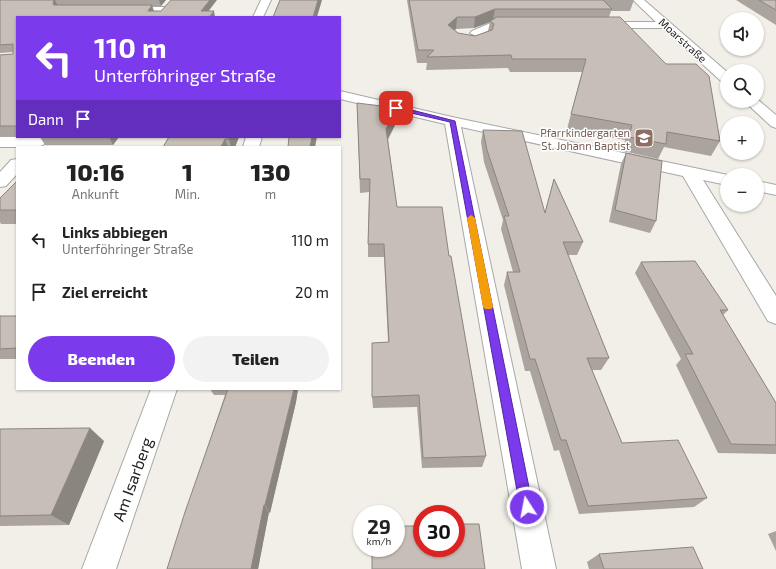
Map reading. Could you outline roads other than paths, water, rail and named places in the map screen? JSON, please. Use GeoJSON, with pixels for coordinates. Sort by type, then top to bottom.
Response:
{"type":"FeatureCollection","features":[{"type":"Feature","properties":{"kind":"street"},"geometry":{"type":"LineString","coordinates":[[158,16],[173,0]]}},
{"type":"Feature","properties":{"kind":"street"},"geometry":{"type":"LineString","coordinates":[[258,16],[266,0]]}},
{"type":"Feature","properties":{"kind":"street","name":"Moarstraße"},"geometry":{"type":"LineString","coordinates":[[638,0],[720,73]]}},
{"type":"Feature","properties":{"kind":"street"},"geometry":{"type":"LineString","coordinates":[[471,44],[480,43],[485,39],[483,36],[471,32],[493,25],[533,25]]}},
{"type":"Feature","properties":{"kind":"street"},"geometry":{"type":"LineString","coordinates":[[587,25],[666,25]]}},
{"type":"Feature","properties":{"kind":"street"},"geometry":{"type":"LineString","coordinates":[[341,95],[452,121],[720,179]]}},
{"type":"Feature","properties":{"kind":"street"},"geometry":{"type":"LineString","coordinates":[[759,108],[776,123]]}},
{"type":"Feature","properties":{"kind":"street"},"geometry":{"type":"LineString","coordinates":[[452,121],[538,569]]}},
{"type":"Feature","properties":{"kind":"street"},"geometry":{"type":"LineString","coordinates":[[0,142],[37,142]]}},
{"type":"Feature","properties":{"kind":"street"},"geometry":{"type":"LineString","coordinates":[[0,182],[16,165]]}},
{"type":"Feature","properties":{"kind":"street"},"geometry":{"type":"LineString","coordinates":[[689,172],[776,315]]}},
{"type":"Feature","properties":{"kind":"street"},"geometry":{"type":"LineString","coordinates":[[764,187],[776,190]]}},
{"type":"Feature","properties":{"kind":"street","name":"Am Isarberg"},"geometry":{"type":"LineString","coordinates":[[99,569],[164,390]]}},
{"type":"Feature","properties":{"kind":"lane"},"geometry":{"type":"LineString","coordinates":[[120,9],[165,9]]}},
{"type":"Feature","properties":{"kind":"place","name":"Pfarrkindergarten St. Johann Baptist"},"geometry":{"type":"Point","coordinates":[644,138]}}]}
